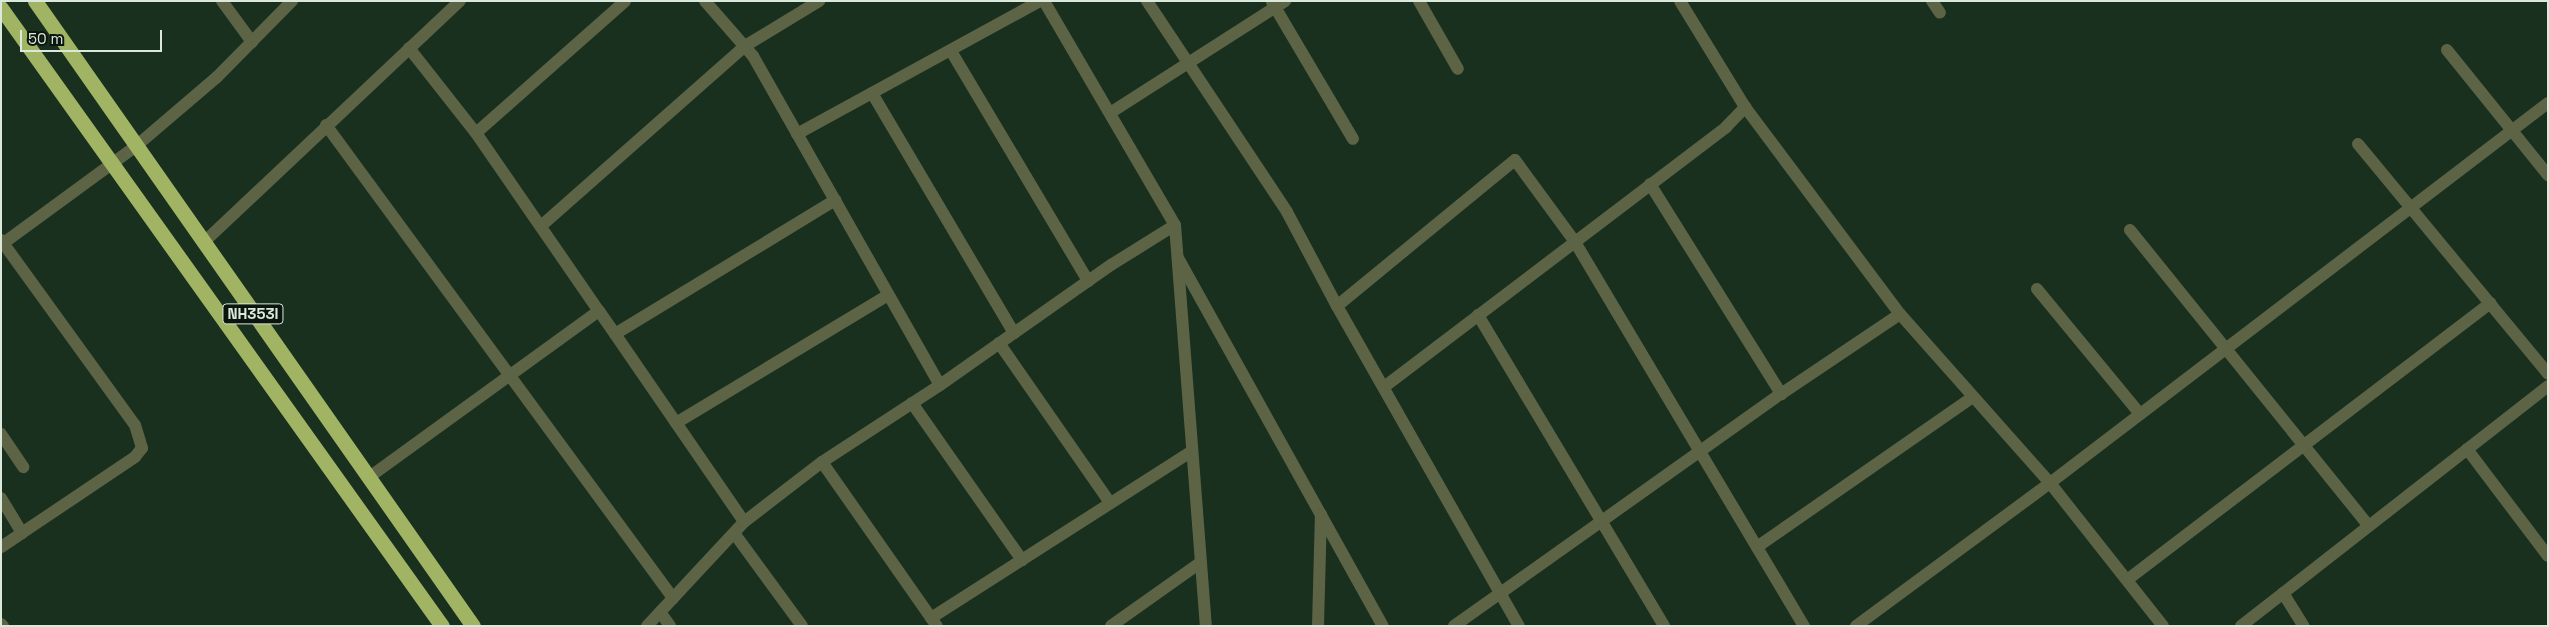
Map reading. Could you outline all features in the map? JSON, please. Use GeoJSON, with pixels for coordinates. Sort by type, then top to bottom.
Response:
{"type":"FeatureCollection","features":[{"type":"Feature","properties":{"kind":"highway","name":"NH353I"},"geometry":{"type":"LineString","coordinates":[[35,1],[473,626]]}},
{"type":"Feature","properties":{"kind":"highway","name":"NH353I"},"geometry":{"type":"LineString","coordinates":[[1,8],[442,626]]}},
{"type":"Feature","properties":{"kind":"street"},"geometry":{"type":"LineString","coordinates":[[222,1],[252,42]]}},
{"type":"Feature","properties":{"kind":"street"},"geometry":{"type":"LineString","coordinates":[[1,547],[135,457],[142,448],[135,425],[2,243],[135,146],[217,77],[292,1]]}},
{"type":"Feature","properties":{"kind":"street"},"geometry":{"type":"LineString","coordinates":[[203,243],[326,125],[460,1]]}},
{"type":"Feature","properties":{"kind":"street"},"geometry":{"type":"LineString","coordinates":[[476,133],[625,1]]}},
{"type":"Feature","properties":{"kind":"street"},"geometry":{"type":"LineString","coordinates":[[705,1],[745,46],[940,385]]}},
{"type":"Feature","properties":{"kind":"street"},"geometry":{"type":"LineString","coordinates":[[541,226],[745,46],[819,1]]}},
{"type":"Feature","properties":{"kind":"street"},"geometry":{"type":"LineString","coordinates":[[797,134],[1042,1],[1175,225],[1206,626]]}},
{"type":"Feature","properties":{"kind":"street"},"geometry":{"type":"LineString","coordinates":[[1147,1],[1187,64],[1287,212],[1337,306],[1519,626]]}},
{"type":"Feature","properties":{"kind":"street"},"geometry":{"type":"LineString","coordinates":[[1419,1],[1458,69]]}},
{"type":"Feature","properties":{"kind":"street"},"geometry":{"type":"LineString","coordinates":[[1932,1],[1940,14]]}},
{"type":"Feature","properties":{"kind":"street"},"geometry":{"type":"LineString","coordinates":[[1681,2],[1745,107],[1900,314],[2050,483],[2162,626]]}},
{"type":"Feature","properties":{"kind":"street"},"geometry":{"type":"LineString","coordinates":[[1110,113],[1277,3],[1354,139]]}},
{"type":"Feature","properties":{"kind":"street"},"geometry":{"type":"LineString","coordinates":[[409,48],[476,133],[744,522]]}},
{"type":"Feature","properties":{"kind":"street"},"geometry":{"type":"LineString","coordinates":[[951,50],[1088,281]]}},
{"type":"Feature","properties":{"kind":"street"},"geometry":{"type":"LineString","coordinates":[[2447,50],[2548,175]]}},
{"type":"Feature","properties":{"kind":"street"},"geometry":{"type":"LineString","coordinates":[[872,93],[1014,333]]}},
{"type":"Feature","properties":{"kind":"street"},"geometry":{"type":"LineString","coordinates":[[1856,626],[2050,483],[2548,102]]}},
{"type":"Feature","properties":{"kind":"street"},"geometry":{"type":"LineString","coordinates":[[1384,387],[1726,127],[1745,107]]}},
{"type":"Feature","properties":{"kind":"street"},"geometry":{"type":"LineString","coordinates":[[326,125],[674,598]]}},
{"type":"Feature","properties":{"kind":"street"},"geometry":{"type":"LineString","coordinates":[[2358,144],[2412,207],[2548,374]]}},
{"type":"Feature","properties":{"kind":"street"},"geometry":{"type":"LineString","coordinates":[[1337,306],[1515,160],[1575,242],[1804,626]]}},
{"type":"Feature","properties":{"kind":"street"},"geometry":{"type":"LineString","coordinates":[[1650,184],[1781,394]]}},
{"type":"Feature","properties":{"kind":"street"},"geometry":{"type":"LineString","coordinates":[[615,334],[835,200]]}},
{"type":"Feature","properties":{"kind":"street"},"geometry":{"type":"LineString","coordinates":[[646,626],[744,522],[822,462],[940,385],[1088,281],[1175,225]]}},
{"type":"Feature","properties":{"kind":"street"},"geometry":{"type":"LineString","coordinates":[[2130,230],[2369,526]]}},
{"type":"Feature","properties":{"kind":"street"},"geometry":{"type":"LineString","coordinates":[[1177,255],[1383,626]]}},
{"type":"Feature","properties":{"kind":"street"},"geometry":{"type":"LineString","coordinates":[[2037,289],[2140,414]]}},
{"type":"Feature","properties":{"kind":"street"},"geometry":{"type":"LineString","coordinates":[[676,423],[888,295]]}},
{"type":"Feature","properties":{"kind":"street"},"geometry":{"type":"LineString","coordinates":[[2127,580],[2490,303]]}},
{"type":"Feature","properties":{"kind":"street"},"geometry":{"type":"LineString","coordinates":[[368,478],[599,311]]}},
{"type":"Feature","properties":{"kind":"street"},"geometry":{"type":"LineString","coordinates":[[1454,626],[1781,394],[1900,314]]}},
{"type":"Feature","properties":{"kind":"street"},"geometry":{"type":"LineString","coordinates":[[1478,315],[1664,626]]}},
{"type":"Feature","properties":{"kind":"street"},"geometry":{"type":"LineString","coordinates":[[999,343],[1110,503]]}},
{"type":"Feature","properties":{"kind":"street"},"geometry":{"type":"LineString","coordinates":[[2241,626],[2548,386]]}},
{"type":"Feature","properties":{"kind":"street"},"geometry":{"type":"LineString","coordinates":[[1757,547],[1973,397]]}},
{"type":"Feature","properties":{"kind":"street"},"geometry":{"type":"LineString","coordinates":[[912,403],[1022,560]]}},
{"type":"Feature","properties":{"kind":"street"},"geometry":{"type":"LineString","coordinates":[[1,434],[23,467]]}},
{"type":"Feature","properties":{"kind":"street"},"geometry":{"type":"LineString","coordinates":[[2467,449],[2548,556]]}},
{"type":"Feature","properties":{"kind":"street"},"geometry":{"type":"LineString","coordinates":[[822,462],[934,622],[1022,560],[1192,450]]}},
{"type":"Feature","properties":{"kind":"street"},"geometry":{"type":"LineString","coordinates":[[1,498],[22,533]]}},
{"type":"Feature","properties":{"kind":"street"},"geometry":{"type":"LineString","coordinates":[[1318,626],[1321,514]]}},
{"type":"Feature","properties":{"kind":"street"},"geometry":{"type":"LineString","coordinates":[[734,533],[802,626]]}},
{"type":"Feature","properties":{"kind":"street"},"geometry":{"type":"LineString","coordinates":[[1111,626],[1201,562]]}},
{"type":"Feature","properties":{"kind":"street"},"geometry":{"type":"LineString","coordinates":[[2283,592],[2304,626]]}},
{"type":"Feature","properties":{"kind":"street"},"geometry":{"type":"LineString","coordinates":[[660,612],[670,626]]}}]}
